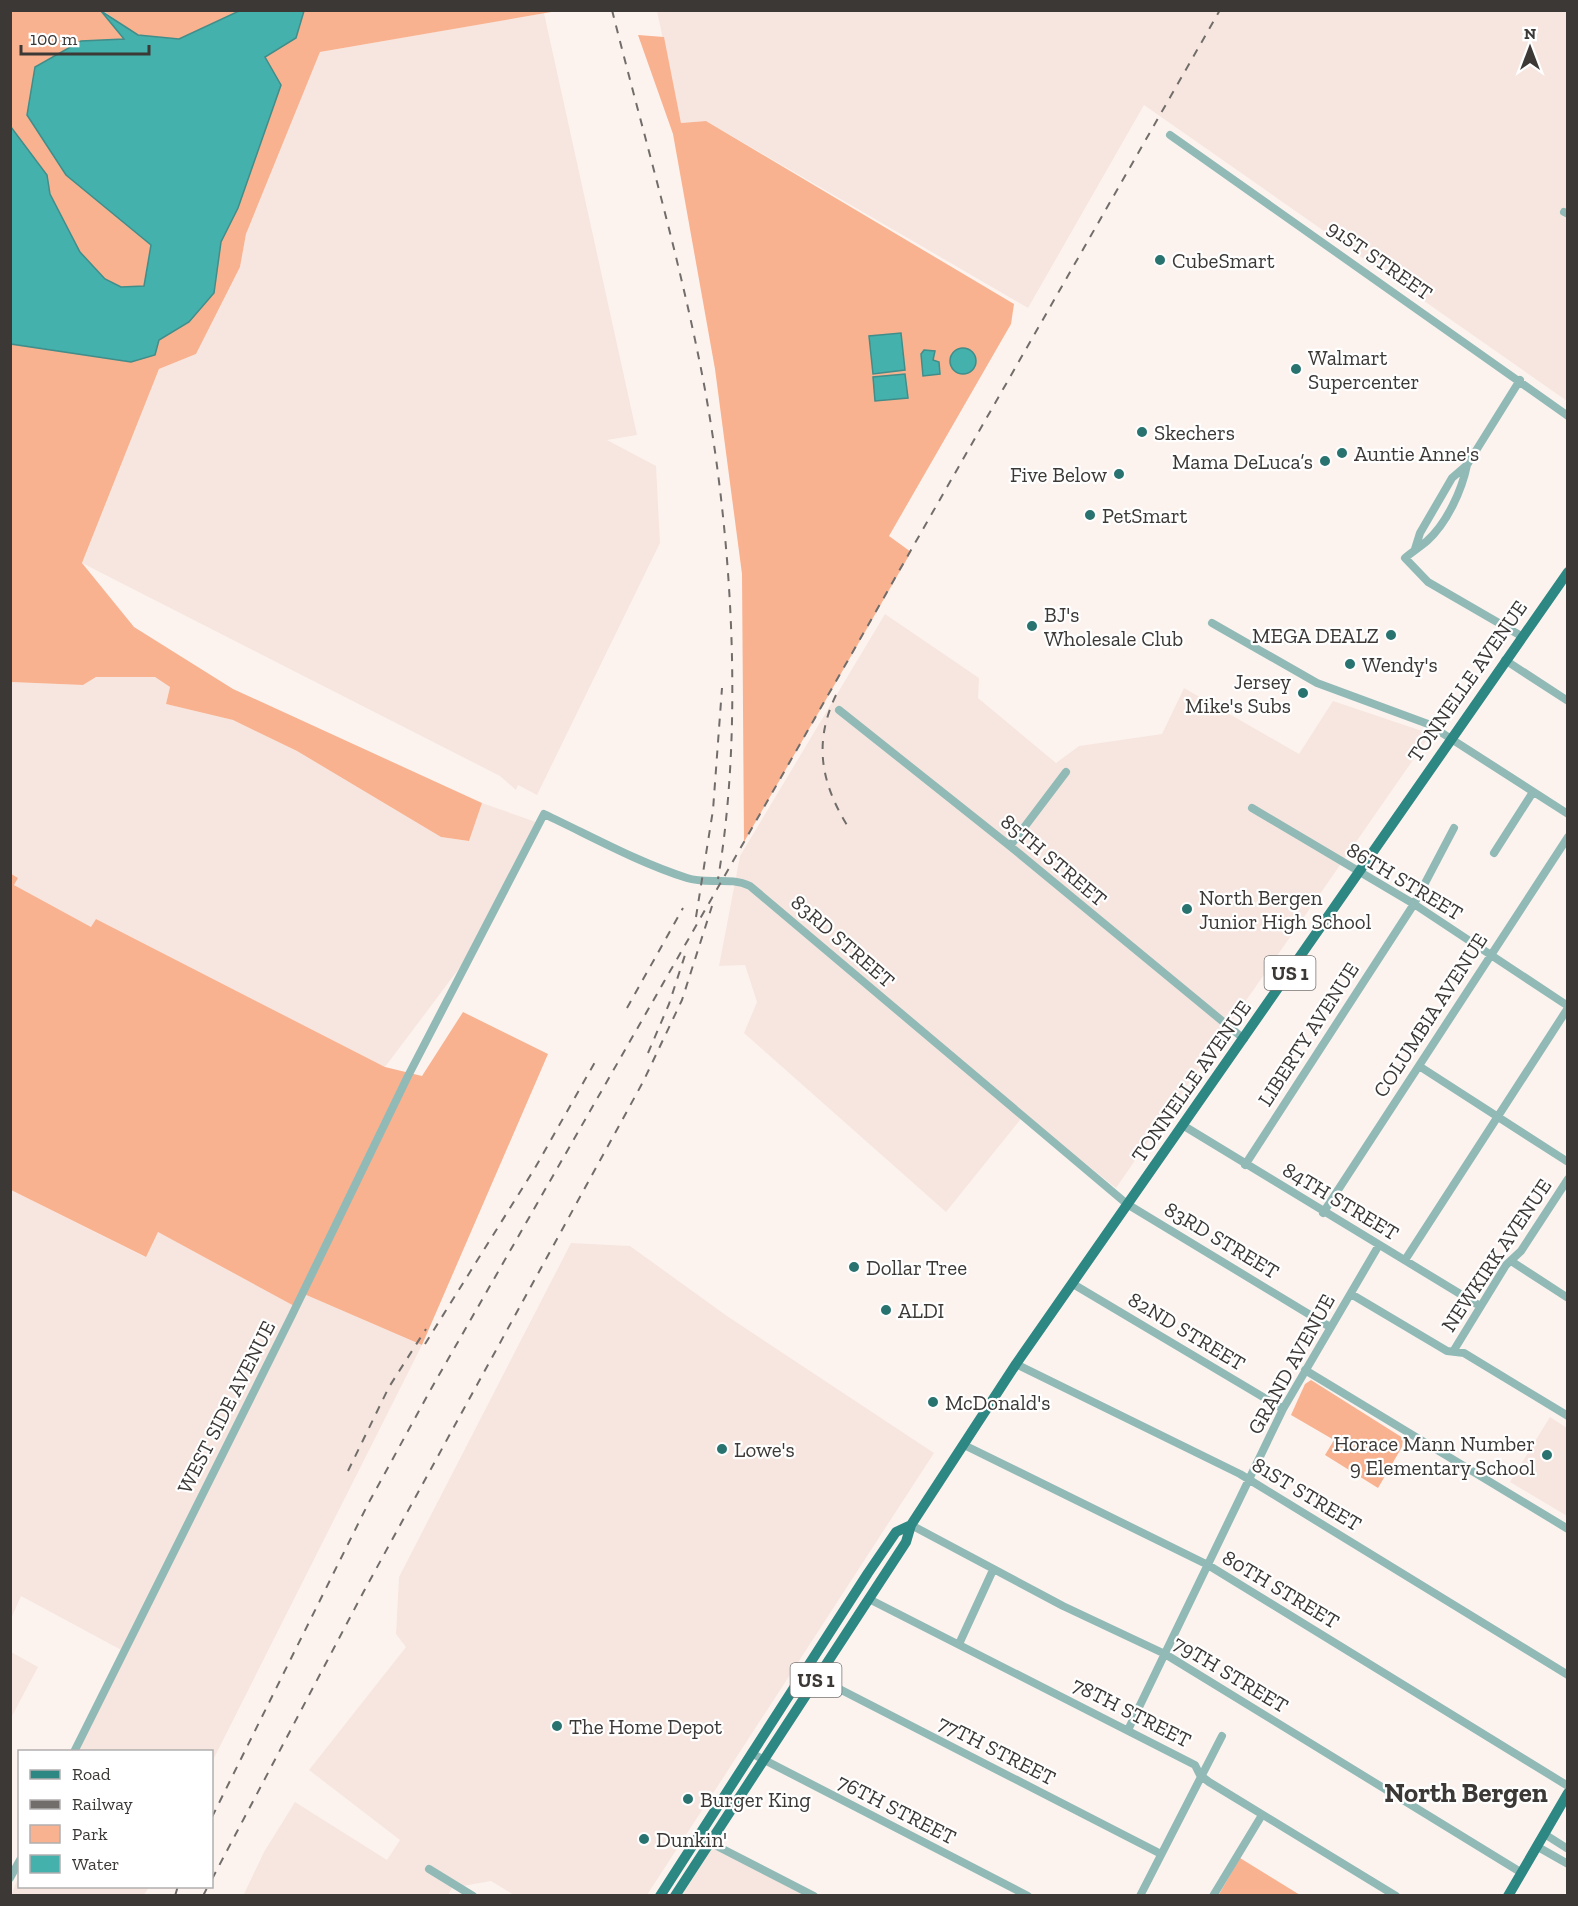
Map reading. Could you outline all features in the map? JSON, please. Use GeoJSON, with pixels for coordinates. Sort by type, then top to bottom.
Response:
{"type":"FeatureCollection","features":[{"type":"Feature","properties":{"kind":"main road","name":"TONNELLE AVENUE"},"geometry":{"type":"LineString","coordinates":[[675,1896],[906,1542],[910,1525],[1016,1364],[1568,572]]}},
{"type":"Feature","properties":{"kind":"main road","name":"TONNELLE AVENUE"},"geometry":{"type":"LineString","coordinates":[[660,1896],[896,1532],[910,1525]]}},
{"type":"Feature","properties":{"kind":"main road"},"geometry":{"type":"LineString","coordinates":[[1508,1896],[1568,1793]]}},
{"type":"Feature","properties":{"kind":"street","name":"91ST STREET"},"geometry":{"type":"LineString","coordinates":[[1170,135],[1568,416]]}},
{"type":"Feature","properties":{"kind":"street"},"geometry":{"type":"LineString","coordinates":[[1520,380],[1467,465],[1463,484],[1438,527],[1429,540],[1405,558],[1428,582],[1523,637]]}},
{"type":"Feature","properties":{"kind":"street"},"geometry":{"type":"LineString","coordinates":[[1212,623],[1317,683],[1407,715],[1451,737],[1568,814]]}},
{"type":"Feature","properties":{"kind":"street"},"geometry":{"type":"LineString","coordinates":[[1505,660],[1568,701]]}},
{"type":"Feature","properties":{"kind":"street","name":"85TH STREET"},"geometry":{"type":"LineString","coordinates":[[839,710],[1010,846],[1244,1039]]}},
{"type":"Feature","properties":{"kind":"street"},"geometry":{"type":"LineString","coordinates":[[1010,846],[1066,772]]}},
{"type":"Feature","properties":{"kind":"street"},"geometry":{"type":"LineString","coordinates":[[1494,853],[1533,792]]}},
{"type":"Feature","properties":{"kind":"street","name":"86TH STREET"},"geometry":{"type":"LineString","coordinates":[[1252,808],[1349,868],[1360,871],[1414,904],[1568,1007]]}},
{"type":"Feature","properties":{"kind":"street","name":"83RD STREET"},"geometry":{"type":"LineString","coordinates":[[408,1076],[544,814],[639,860],[690,879],[729,880],[750,886],[1127,1204],[1330,1327]]}},
{"type":"Feature","properties":{"kind":"street","name":"LIBERTY AVENUE"},"geometry":{"type":"LineString","coordinates":[[1245,1165],[1414,904],[1454,828]]}},
{"type":"Feature","properties":{"kind":"street","name":"COLUMBIA AVENUE"},"geometry":{"type":"LineString","coordinates":[[1323,1213],[1568,837]]}},
{"type":"Feature","properties":{"kind":"street"},"geometry":{"type":"LineString","coordinates":[[1405,1260],[1568,1007]]}},
{"type":"Feature","properties":{"kind":"street"},"geometry":{"type":"LineString","coordinates":[[1419,1066],[1568,1162]]}},
{"type":"Feature","properties":{"kind":"street","name":"WEST SIDE AVENUE"},"geometry":{"type":"LineString","coordinates":[[75,1750],[292,1315],[408,1076]]}},
{"type":"Feature","properties":{"kind":"street","name":"84TH STREET"},"geometry":{"type":"LineString","coordinates":[[1184,1126],[1323,1213],[1480,1306]]}},
{"type":"Feature","properties":{"kind":"street","name":"NEWKIRK AVENUE"},"geometry":{"type":"LineString","coordinates":[[1454,1350],[1480,1306],[1511,1261],[1521,1251],[1568,1179]]}},
{"type":"Feature","properties":{"kind":"street","name":"GRAND AVENUE"},"geometry":{"type":"LineString","coordinates":[[1128,1730],[1283,1409],[1379,1245]]}},
{"type":"Feature","properties":{"kind":"street"},"geometry":{"type":"LineString","coordinates":[[1511,1261],[1568,1298]]}},
{"type":"Feature","properties":{"kind":"street","name":"82ND STREET"},"geometry":{"type":"LineString","coordinates":[[1072,1284],[1283,1409]]}},
{"type":"Feature","properties":{"kind":"street"},"geometry":{"type":"LineString","coordinates":[[1351,1294],[1447,1351],[1454,1350],[1464,1353],[1568,1416]]}},
{"type":"Feature","properties":{"kind":"street","name":"81ST STREET"},"geometry":{"type":"LineString","coordinates":[[1016,1364],[1249,1479],[1568,1675]]}},
{"type":"Feature","properties":{"kind":"street"},"geometry":{"type":"LineString","coordinates":[[1305,1370],[1568,1529]]}},
{"type":"Feature","properties":{"kind":"street","name":"80TH STREET"},"geometry":{"type":"LineString","coordinates":[[964,1444],[1208,1565],[1568,1786]]}},
{"type":"Feature","properties":{"kind":"street","name":"79TH STREET"},"geometry":{"type":"LineString","coordinates":[[910,1525],[993,1570],[1165,1654],[1522,1873]]}},
{"type":"Feature","properties":{"kind":"street"},"geometry":{"type":"LineString","coordinates":[[959,1644],[993,1570]]}},
{"type":"Feature","properties":{"kind":"street","name":"78TH STREET"},"geometry":{"type":"LineString","coordinates":[[869,1599],[1195,1765],[1200,1775],[1396,1895]]}},
{"type":"Feature","properties":{"kind":"street","name":"77TH STREET"},"geometry":{"type":"LineString","coordinates":[[818,1678],[1161,1854]]}},
{"type":"Feature","properties":{"kind":"street"},"geometry":{"type":"LineString","coordinates":[[1140,1896],[1222,1736]]}},
{"type":"Feature","properties":{"kind":"street","name":"76TH STREET"},"geometry":{"type":"LineString","coordinates":[[751,1753],[1028,1896]]}},
{"type":"Feature","properties":{"kind":"street"},"geometry":{"type":"LineString","coordinates":[[1213,1896],[1262,1815]]}},
{"type":"Feature","properties":{"kind":"street"},"geometry":{"type":"LineString","coordinates":[[1546,1834],[1568,1849]]}},
{"type":"Feature","properties":{"kind":"street"},"geometry":{"type":"LineString","coordinates":[[709,1842],[814,1896]]}},
{"type":"Feature","properties":{"kind":"street"},"geometry":{"type":"LineString","coordinates":[[1538,1847],[1568,1864]]}},
{"type":"Feature","properties":{"kind":"street"},"geometry":{"type":"LineString","coordinates":[[10,1878],[18,1864]]}},
{"type":"Feature","properties":{"kind":"street"},"geometry":{"type":"LineString","coordinates":[[429,1869],[473,1896]]}},
{"type":"Feature","properties":{"kind":"shaded area"},"geometry":{"type":"Polygon","coordinates":[[[657,11],[1567,11],[1567,401],[1144,105],[1028,308],[706,121],[681,123],[657,11]]]}},
{"type":"Feature","properties":{"kind":"shaded area"},"geometry":{"type":"Polygon","coordinates":[[[544,13],[637,435],[607,440],[656,466],[660,543],[537,795],[518,785],[516,790],[500,776],[82,563],[159,369],[196,354],[240,267],[246,234],[320,52],[544,13]]]}},
{"type":"Feature","properties":{"kind":"shaded area"},"geometry":{"type":"Polygon","coordinates":[[[885,614],[979,678],[978,698],[1056,763],[1079,746],[1162,734],[1184,688],[1299,754],[1333,701],[1431,734],[1116,1188],[1024,1115],[946,1212],[744,1033],[757,1002],[745,965],[719,966],[740,856],[885,614]]]}},
{"type":"Feature","properties":{"kind":"shaded area"},"geometry":{"type":"Polygon","coordinates":[[[96,677],[155,677],[170,687],[166,704],[233,720],[297,751],[441,837],[469,841],[482,803],[536,822],[476,946],[385,1067],[96,919],[92,928],[14,885],[18,878],[11,873],[11,682],[83,685],[96,677]]]}},
{"type":"Feature","properties":{"kind":"shaded area"},"geometry":{"type":"Polygon","coordinates":[[[11,1190],[145,1257],[158,1232],[296,1307],[304,1294],[422,1345],[213,1760],[213,1750],[78,1750],[125,1652],[21,1596],[11,1619],[11,1190]]]}},
{"type":"Feature","properties":{"kind":"shaded area"},"geometry":{"type":"Polygon","coordinates":[[[571,1243],[630,1246],[727,1316],[934,1453],[647,1895],[514,1895],[491,1881],[452,1888],[448,1895],[243,1896],[264,1852],[295,1802],[387,1860],[400,1840],[309,1770],[406,1647],[396,1634],[399,1577],[571,1243]]]}},
{"type":"Feature","properties":{"kind":"shaded area","name":"Horace Mann Number 9 Elementary School"},"geometry":{"type":"Polygon","coordinates":[[[1550,1417],[1567,1428],[1567,1516],[1510,1482],[1550,1417]]]}},
{"type":"Feature","properties":{"kind":"shaded area"},"geometry":{"type":"Polygon","coordinates":[[[11,1652],[38,1667],[11,1718],[11,1652]]]}},
{"type":"Feature","properties":{"kind":"shaded area"},"geometry":{"type":"Polygon","coordinates":[[[711,1846],[810,1896],[679,1896],[711,1846]]]}},
{"type":"Feature","properties":{"kind":"shaded area"},"geometry":{"type":"Polygon","coordinates":[[[18,1878],[18,1888],[148,1888],[144,1895],[11,1895],[18,1878]]]}},
{"type":"Feature","properties":{"kind":"green space"},"geometry":{"type":"Polygon","coordinates":[[[10,11],[101,11],[125,40],[81,41],[66,175],[151,245],[144,286],[121,287],[104,279],[80,252],[50,194],[47,175],[11,127],[10,11]]]}},
{"type":"Feature","properties":{"kind":"green space"},"geometry":{"type":"Polygon","coordinates":[[[103,11],[239,11],[179,39],[138,35],[103,11]]]}},
{"type":"Feature","properties":{"kind":"green space"},"geometry":{"type":"Polygon","coordinates":[[[304,11],[557,11],[320,52],[246,234],[240,267],[196,354],[159,369],[82,563],[134,627],[233,689],[482,803],[469,841],[441,837],[297,751],[233,720],[166,704],[170,687],[155,677],[96,677],[83,685],[11,682],[10,344],[131,362],[159,340],[189,322],[214,293],[221,242],[238,208],[264,57],[296,38],[304,11]]]}},
{"type":"Feature","properties":{"kind":"green space"},"geometry":{"type":"Polygon","coordinates":[[[638,35],[664,37],[681,123],[706,121],[1014,304],[1011,324],[889,536],[911,552],[744,842],[742,574],[715,369],[673,134],[638,35]]]}},
{"type":"Feature","properties":{"kind":"green space"},"geometry":{"type":"Polygon","coordinates":[[[10,873],[18,878],[14,885],[91,927],[96,919],[385,1067],[422,1076],[463,1012],[548,1054],[422,1345],[304,1294],[296,1307],[158,1232],[146,1257],[11,1190],[10,873]]]}},
{"type":"Feature","properties":{"kind":"green space"},"geometry":{"type":"Polygon","coordinates":[[[1311,1380],[1403,1438],[1402,1447],[1378,1488],[1325,1455],[1334,1440],[1291,1415],[1305,1384],[1311,1380]]]}},
{"type":"Feature","properties":{"kind":"green space"},"geometry":{"type":"Polygon","coordinates":[[[1240,1858],[1300,1895],[1218,1896],[1240,1858]]]}},
{"type":"Feature","properties":{"kind":"water"},"geometry":{"type":"Polygon","coordinates":[[[101,11],[138,35],[179,39],[239,11],[304,11],[296,38],[265,57],[281,85],[238,208],[221,242],[214,293],[189,322],[159,340],[155,355],[131,362],[11,344],[11,127],[47,175],[50,194],[80,252],[105,279],[121,287],[144,286],[151,245],[66,175],[27,115],[35,67],[81,41],[124,39],[101,11]]]}},
{"type":"Feature","properties":{"kind":"water"},"geometry":{"type":"Polygon","coordinates":[[[901,333],[905,370],[873,374],[869,336],[901,333]]]}},
{"type":"Feature","properties":{"kind":"water"},"geometry":{"type":"Polygon","coordinates":[[[963,348],[972,352],[976,361],[972,370],[963,374],[954,370],[950,361],[954,352],[963,348]]]}},
{"type":"Feature","properties":{"kind":"water"},"geometry":{"type":"Polygon","coordinates":[[[924,350],[935,351],[933,360],[939,362],[940,374],[923,376],[921,354],[924,350]]]}},
{"type":"Feature","properties":{"kind":"water"},"geometry":{"type":"Polygon","coordinates":[[[905,374],[908,398],[875,401],[873,377],[905,374]]]}},
{"type":"Feature","properties":{"kind":"railway"},"geometry":{"type":"LineString","coordinates":[[612,10],[672,240],[693,333],[713,438],[721,500],[731,629],[732,694],[731,758],[718,879]]}},
{"type":"Feature","properties":{"kind":"railway"},"geometry":{"type":"LineString","coordinates":[[213,1815],[368,1504],[431,1389],[1220,10]]}},
{"type":"Feature","properties":{"kind":"railway"},"geometry":{"type":"LineString","coordinates":[[696,917],[713,810],[722,688]]}},
{"type":"Feature","properties":{"kind":"railway"},"geometry":{"type":"LineString","coordinates":[[836,695],[825,729],[823,761],[831,793],[847,825]]}},
{"type":"Feature","properties":{"kind":"railway"},"geometry":{"type":"LineString","coordinates":[[213,1877],[364,1591],[643,1082],[682,1000],[712,906]]}},
{"type":"Feature","properties":{"kind":"railway"},"geometry":{"type":"LineString","coordinates":[[627,1008],[683,908]]}},
{"type":"Feature","properties":{"kind":"railway"},"geometry":{"type":"LineString","coordinates":[[648,1053],[669,1004],[686,952]]}},
{"type":"Feature","properties":{"kind":"railway"},"geometry":{"type":"LineString","coordinates":[[425,1344],[535,1168],[595,1062]]}},
{"type":"Feature","properties":{"kind":"railway"},"geometry":{"type":"LineString","coordinates":[[348,1471],[389,1387],[426,1329]]}},
{"type":"Feature","properties":{"kind":"railway"},"geometry":{"type":"LineString","coordinates":[[175,1896],[177,1888]]}},
{"type":"Feature","properties":{"kind":"railway"},"geometry":{"type":"LineString","coordinates":[[203,1896],[207,1888]]}},
{"type":"Feature","properties":{"kind":"place","name":"CubeSmart"},"geometry":{"type":"Point","coordinates":[1160,260]}},
{"type":"Feature","properties":{"kind":"place","name":"Walmart Supercenter"},"geometry":{"type":"Point","coordinates":[1296,369]}},
{"type":"Feature","properties":{"kind":"place","name":"Skechers"},"geometry":{"type":"Point","coordinates":[1142,432]}},
{"type":"Feature","properties":{"kind":"place","name":"Auntie Anne's"},"geometry":{"type":"Point","coordinates":[1342,453]}},
{"type":"Feature","properties":{"kind":"place","name":"Mama DeLuca’s"},"geometry":{"type":"Point","coordinates":[1325,461]}},
{"type":"Feature","properties":{"kind":"place","name":"Five Below"},"geometry":{"type":"Point","coordinates":[1119,474]}},
{"type":"Feature","properties":{"kind":"place","name":"PetSmart"},"geometry":{"type":"Point","coordinates":[1090,515]}},
{"type":"Feature","properties":{"kind":"place","name":"BJ's Wholesale Club"},"geometry":{"type":"Point","coordinates":[1032,626]}},
{"type":"Feature","properties":{"kind":"place","name":"MEGA DEALZ"},"geometry":{"type":"Point","coordinates":[1391,635]}},
{"type":"Feature","properties":{"kind":"place","name":"Wendy's"},"geometry":{"type":"Point","coordinates":[1350,664]}},
{"type":"Feature","properties":{"kind":"place","name":"Jersey Mike's Subs"},"geometry":{"type":"Point","coordinates":[1303,693]}},
{"type":"Feature","properties":{"kind":"place","name":"North Bergen Junior High School"},"geometry":{"type":"Point","coordinates":[1187,909]}},
{"type":"Feature","properties":{"kind":"place","name":"Dollar Tree"},"geometry":{"type":"Point","coordinates":[854,1267]}},
{"type":"Feature","properties":{"kind":"place","name":"ALDI"},"geometry":{"type":"Point","coordinates":[886,1310]}},
{"type":"Feature","properties":{"kind":"place","name":"McDonald's"},"geometry":{"type":"Point","coordinates":[933,1402]}},
{"type":"Feature","properties":{"kind":"place","name":"Lowe's"},"geometry":{"type":"Point","coordinates":[722,1449]}},
{"type":"Feature","properties":{"kind":"place","name":"Horace Mann Number 9 Elementary School"},"geometry":{"type":"Point","coordinates":[1547,1455]}},
{"type":"Feature","properties":{"kind":"place","name":"The Home Depot"},"geometry":{"type":"Point","coordinates":[557,1726]}},
{"type":"Feature","properties":{"kind":"place","name":"Burger King"},"geometry":{"type":"Point","coordinates":[688,1799]}},
{"type":"Feature","properties":{"kind":"place","name":"Dunkin'"},"geometry":{"type":"Point","coordinates":[644,1839]}},
{"type":"Feature","properties":{"kind":"district","name":"North Bergen"},"geometry":{"type":"Point","coordinates":[1466,1793]}}]}
